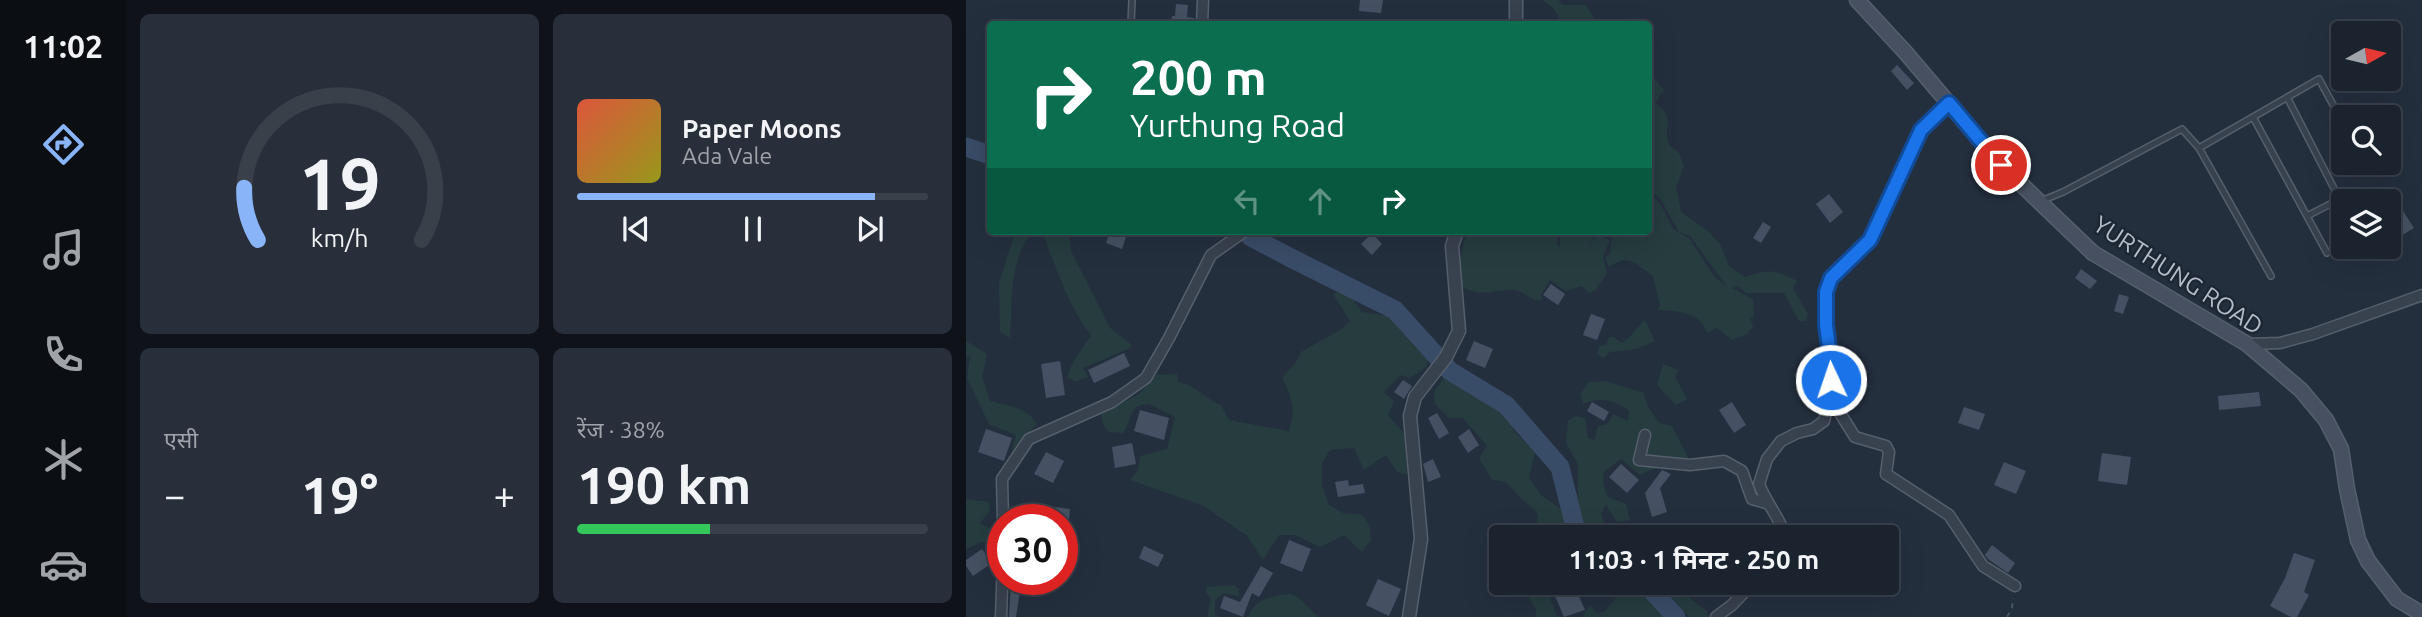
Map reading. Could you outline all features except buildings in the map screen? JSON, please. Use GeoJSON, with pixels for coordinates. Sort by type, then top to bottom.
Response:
{"type":"FeatureCollection","features":[{"type":"Feature","properties":{"kind":"main road","name":"YURTHUNG ROAD"},"geometry":{"type":"LineString","coordinates":[[1857,0],[2001,165],[2093,253],[2246,344],[2301,390],[2326,420],[2342,449],[2358,540],[2368,561],[2397,598],[2422,614]]}},
{"type":"Feature","properties":{"kind":"street"},"geometry":{"type":"LineString","coordinates":[[1202,21],[1203,0]]}},
{"type":"Feature","properties":{"kind":"street"},"geometry":{"type":"LineString","coordinates":[[1516,0],[1516,21]]}},
{"type":"Feature","properties":{"kind":"street"},"geometry":{"type":"LineString","coordinates":[[1782,525],[1766,502],[1759,484],[1767,459],[1781,442],[1797,433],[1813,429],[1824,421],[1830,397],[1831,363],[1826,292],[1831,278],[1870,240],[1921,130],[1949,103]]}},
{"type":"Feature","properties":{"kind":"street"},"geometry":{"type":"LineString","coordinates":[[1003,504],[1002,479],[1028,439],[1112,402],[1146,378],[1211,255],[1241,235]]}},
{"type":"Feature","properties":{"kind":"street"},"geometry":{"type":"LineString","coordinates":[[1409,617],[1421,539],[1410,416],[1415,397],[1433,370],[1446,357],[1459,331],[1452,246],[1456,235]]}},
{"type":"Feature","properties":{"kind":"street"},"geometry":{"type":"LineString","coordinates":[[2246,344],[2280,343],[2313,334],[2422,295]]}},
{"type":"Feature","properties":{"kind":"street"},"geometry":{"type":"LineString","coordinates":[[1830,397],[1855,438],[1886,446],[1889,452],[1886,474],[1949,515],[1983,566],[2015,586]]}},
{"type":"Feature","properties":{"kind":"street"},"geometry":{"type":"LineString","coordinates":[[1645,435],[1639,460],[1690,465],[1724,461],[1742,471],[1752,499],[1766,502]]}},
{"type":"Feature","properties":{"kind":"street"},"geometry":{"type":"LineString","coordinates":[[1001,617],[1002,595]]}},
{"type":"Feature","properties":{"kind":"street"},"geometry":{"type":"LineString","coordinates":[[1716,617],[1742,595]]}},
{"type":"Feature","properties":{"kind":"lane"},"geometry":{"type":"LineString","coordinates":[[1130,21],[1132,0]]}},
{"type":"Feature","properties":{"kind":"lane"},"geometry":{"type":"LineString","coordinates":[[2199,148],[2319,79],[2333,105]]}},
{"type":"Feature","properties":{"kind":"lane"},"geometry":{"type":"LineString","coordinates":[[2287,97],[2335,189]]}},
{"type":"Feature","properties":{"kind":"lane"},"geometry":{"type":"LineString","coordinates":[[2253,117],[2327,253]]}},
{"type":"Feature","properties":{"kind":"lane"},"geometry":{"type":"LineString","coordinates":[[2038,202],[2063,192],[2182,130],[2199,148],[2271,276]]}},
{"type":"Feature","properties":{"kind":"lane"},"geometry":{"type":"LineString","coordinates":[[2307,216],[2331,204]]}},
{"type":"Feature","properties":{"kind":"path"},"geometry":{"type":"LineString","coordinates":[[2007,617],[2012,608],[2015,586]]}},
{"type":"Feature","properties":{"kind":"green space"},"geometry":{"type":"Polygon","coordinates":[[[1543,0],[1558,0],[1562,5],[1586,5],[1595,19],[1602,21],[1561,21],[1553,8],[1543,0]]]}},
{"type":"Feature","properties":{"kind":"green space"},"geometry":{"type":"Polygon","coordinates":[[[1652,75],[1664,90],[1655,103],[1666,114],[1669,144],[1678,153],[1684,167],[1676,186],[1681,212],[1709,232],[1720,244],[1729,266],[1745,277],[1772,272],[1797,281],[1793,288],[1808,314],[1806,321],[1799,321],[1784,293],[1746,293],[1738,286],[1732,288],[1753,299],[1754,316],[1750,318],[1753,327],[1747,334],[1732,340],[1717,328],[1707,333],[1704,326],[1693,316],[1657,310],[1660,306],[1653,276],[1632,262],[1622,261],[1609,267],[1605,258],[1610,253],[1612,237],[1604,235],[1652,235],[1652,196],[1660,203],[1673,229],[1689,238],[1714,276],[1727,287],[1690,236],[1679,232],[1659,197],[1652,193],[1652,75]]]}},
{"type":"Feature","properties":{"kind":"green space"},"geometry":{"type":"Polygon","coordinates":[[[1016,235],[1032,235],[1020,254],[1013,281],[1010,338],[1000,332],[999,283],[1016,235]]]}},
{"type":"Feature","properties":{"kind":"green space"},"geometry":{"type":"Polygon","coordinates":[[[1043,235],[1069,235],[1071,251],[1110,328],[1132,345],[1083,368],[1088,377],[1075,382],[1067,377],[1071,366],[1091,336],[1057,272],[1043,235]]]}},
{"type":"Feature","properties":{"kind":"green space"},"geometry":{"type":"Polygon","coordinates":[[[1466,235],[1557,235],[1557,244],[1560,247],[1560,235],[1595,235],[1589,246],[1597,235],[1610,240],[1603,257],[1607,273],[1596,290],[1589,293],[1582,286],[1566,291],[1550,280],[1541,295],[1542,300],[1537,300],[1516,290],[1480,293],[1462,286],[1460,258],[1466,235]]]}},
{"type":"Feature","properties":{"kind":"green space"},"geometry":{"type":"Polygon","coordinates":[[[1341,291],[1348,293],[1362,312],[1390,316],[1417,348],[1431,354],[1426,367],[1410,378],[1401,375],[1384,392],[1394,401],[1388,415],[1406,436],[1407,475],[1397,472],[1386,455],[1364,470],[1354,448],[1330,450],[1322,463],[1322,485],[1329,505],[1343,513],[1363,515],[1370,527],[1371,540],[1362,552],[1344,535],[1320,547],[1296,535],[1279,535],[1263,560],[1246,535],[1204,506],[1130,480],[1138,470],[1140,456],[1167,449],[1175,417],[1149,404],[1137,406],[1123,433],[1109,432],[1103,424],[1101,414],[1139,394],[1156,375],[1177,374],[1178,382],[1191,386],[1221,405],[1229,420],[1289,431],[1292,404],[1282,378],[1301,352],[1342,329],[1350,321],[1333,294],[1341,291]]]}},
{"type":"Feature","properties":{"kind":"green space"},"geometry":{"type":"Polygon","coordinates":[[[1645,320],[1655,341],[1637,349],[1610,352],[1604,358],[1597,354],[1600,346],[1606,345],[1609,337],[1614,337],[1621,343],[1645,320]]]}},
{"type":"Feature","properties":{"kind":"green space"},"geometry":{"type":"Polygon","coordinates":[[[966,341],[987,354],[982,377],[990,401],[1023,411],[1037,424],[1025,436],[1017,452],[1011,454],[1016,435],[989,424],[967,378],[970,357],[966,356],[966,341]]]}},
{"type":"Feature","properties":{"kind":"green space"},"geometry":{"type":"Polygon","coordinates":[[[1663,364],[1679,370],[1675,377],[1687,399],[1676,405],[1657,385],[1663,364]]]}},
{"type":"Feature","properties":{"kind":"green space"},"geometry":{"type":"Polygon","coordinates":[[[1454,378],[1508,415],[1514,431],[1535,452],[1529,478],[1542,496],[1563,510],[1578,499],[1578,465],[1566,442],[1568,421],[1575,416],[1585,418],[1588,438],[1594,440],[1598,426],[1607,424],[1613,414],[1628,421],[1629,411],[1613,402],[1595,400],[1583,404],[1580,394],[1589,382],[1605,381],[1644,393],[1647,405],[1659,423],[1672,426],[1690,461],[1640,475],[1621,459],[1604,472],[1603,484],[1608,497],[1626,504],[1630,520],[1617,522],[1606,505],[1601,514],[1605,525],[1536,525],[1538,515],[1532,507],[1509,485],[1492,480],[1479,458],[1487,446],[1463,418],[1449,418],[1435,404],[1434,392],[1443,379],[1454,378]]]}},
{"type":"Feature","properties":{"kind":"green space"},"geometry":{"type":"Polygon","coordinates":[[[966,499],[989,502],[987,515],[980,523],[987,527],[987,542],[966,549],[966,499]]]}},
{"type":"Feature","properties":{"kind":"green space"},"geometry":{"type":"Polygon","coordinates":[[[1234,585],[1239,589],[1239,596],[1224,593],[1215,600],[1215,615],[1222,617],[1207,617],[1211,599],[1206,592],[1207,587],[1234,585]]]}},
{"type":"Feature","properties":{"kind":"green space"},"geometry":{"type":"Polygon","coordinates":[[[1291,594],[1319,617],[1248,617],[1260,602],[1291,594]]]}},
{"type":"Feature","properties":{"kind":"green space"},"geometry":{"type":"Polygon","coordinates":[[[1526,595],[1549,595],[1557,616],[1561,617],[1536,617],[1536,609],[1526,595]]]}},
{"type":"Feature","properties":{"kind":"green space"},"geometry":{"type":"Polygon","coordinates":[[[1618,595],[1644,595],[1667,617],[1582,617],[1590,605],[1597,614],[1605,611],[1618,595]]]}},
{"type":"Feature","properties":{"kind":"green space"},"geometry":{"type":"Polygon","coordinates":[[[1670,595],[1691,595],[1690,598],[1707,611],[1709,617],[1689,617],[1670,595]]]}},
{"type":"Feature","properties":{"kind":"waterway"},"geometry":{"type":"LineString","coordinates":[[966,147],[987,154]]}},
{"type":"Feature","properties":{"kind":"waterway"},"geometry":{"type":"LineString","coordinates":[[1249,235],[1395,310],[1450,371],[1506,405],[1560,467],[1574,525]]}},
{"type":"Feature","properties":{"kind":"waterway"},"geometry":{"type":"LineString","coordinates":[[1656,595],[1676,617]]}},
{"type":"Feature","properties":{"kind":"route"},"geometry":{"type":"LineString","coordinates":[[1831,380],[1826,325],[1826,292],[1831,278],[1870,240],[1921,130],[1949,103],[2001,165]]}}]}
